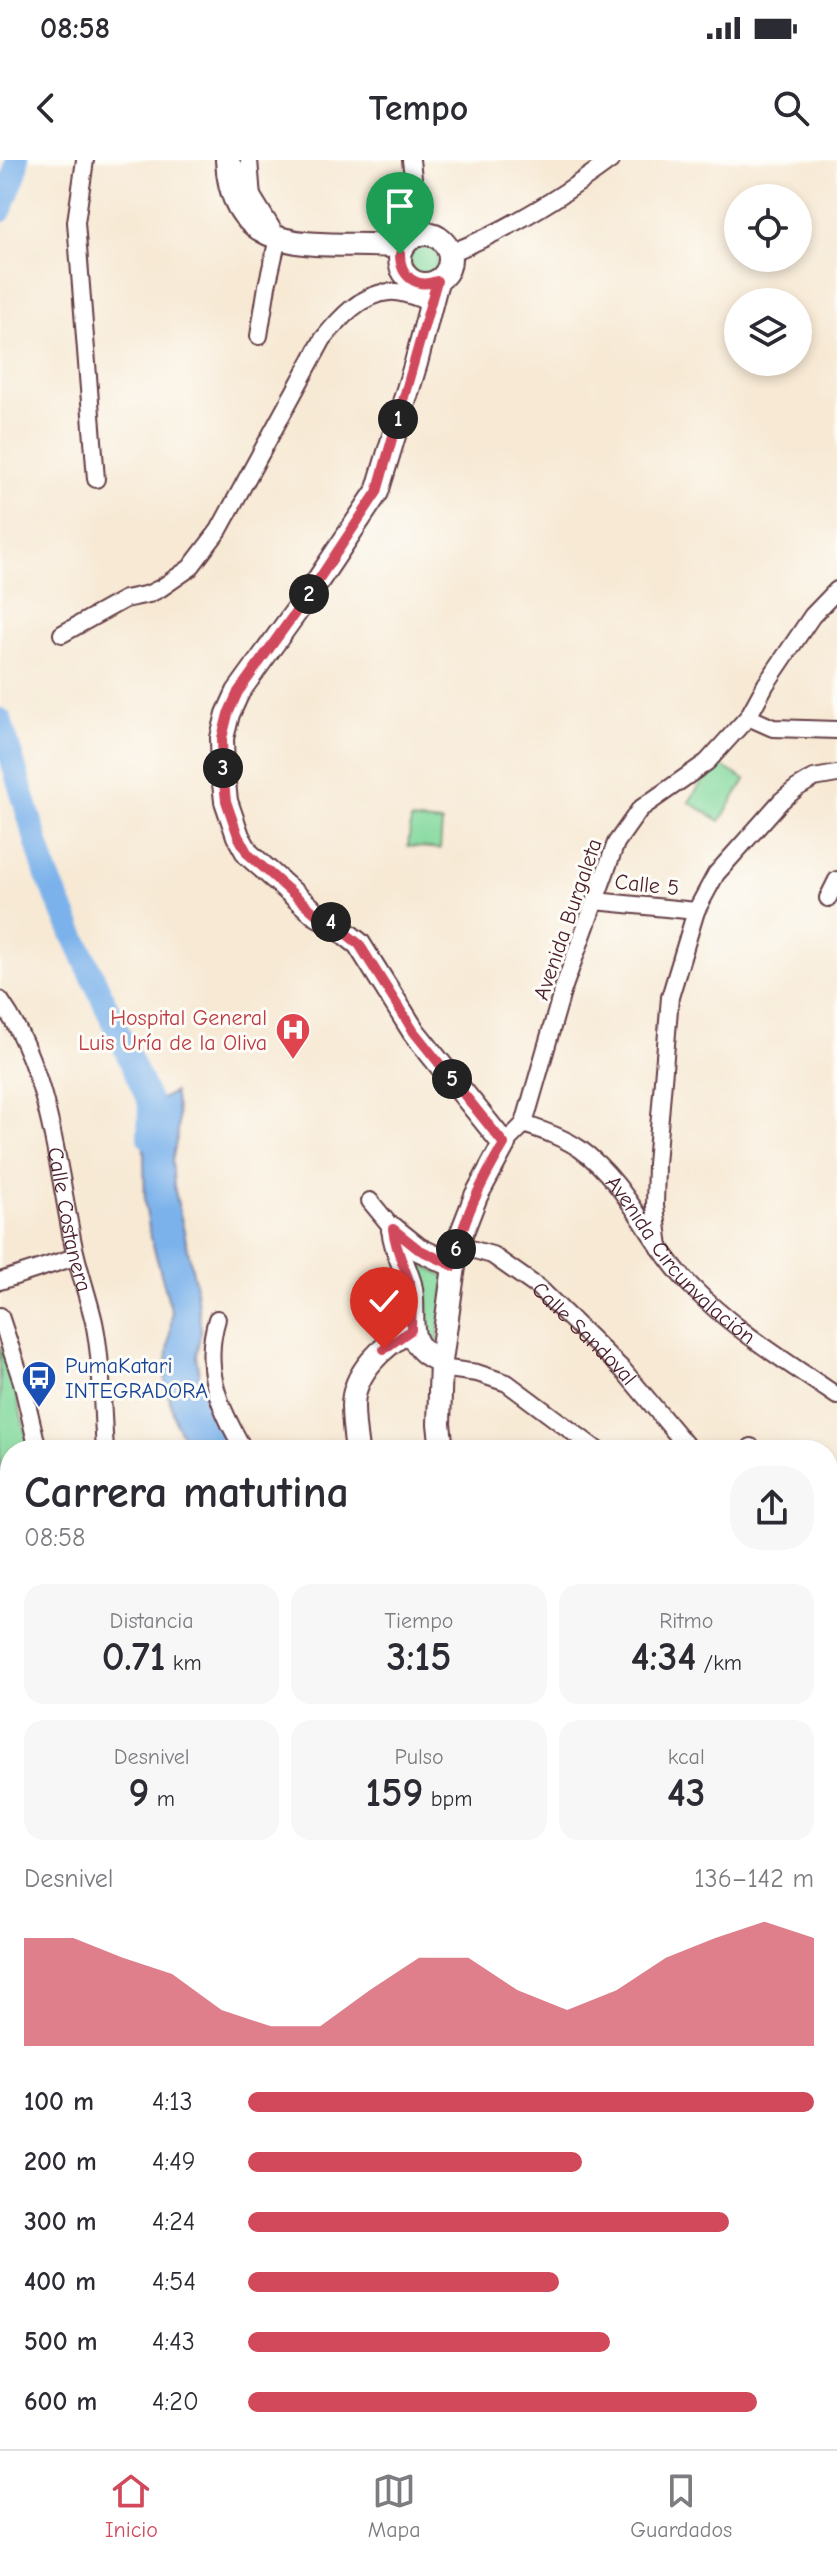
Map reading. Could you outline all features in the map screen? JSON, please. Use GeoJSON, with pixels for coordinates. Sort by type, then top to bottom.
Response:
{"type":"FeatureCollection","features":[{"type":"Feature","properties":{"kind":"main road"},"geometry":{"type":"LineString","coordinates":[[234,161],[246,204],[275,236],[300,243],[403,247]]}},
{"type":"Feature","properties":{"kind":"main road"},"geometry":{"type":"LineString","coordinates":[[434,292],[407,277],[400,262],[403,247],[412,237],[425,233],[441,239],[450,253],[449,269],[434,292],[377,492],[238,692],[222,738],[226,801],[248,854],[316,914],[359,944],[414,1032],[504,1144],[476,1196],[455,1255],[441,1364],[441,1440]]}},
{"type":"Feature","properties":{"kind":"main road"},"geometry":{"type":"LineString","coordinates":[[393,1229],[395,1249],[412,1294],[411,1330],[426,1354],[441,1364]]}},
{"type":"Feature","properties":{"kind":"main road","name":"Calle Sandoval"},"geometry":{"type":"LineString","coordinates":[[393,1229],[418,1249],[455,1255]]}},
{"type":"Feature","properties":{"kind":"main road"},"geometry":{"type":"LineString","coordinates":[[356,1440],[353,1406],[354,1391],[360,1377],[384,1349],[411,1330]]}},
{"type":"Feature","properties":{"kind":"street"},"geometry":{"type":"LineString","coordinates":[[85,160],[76,222],[96,479]]}},
{"type":"Feature","properties":{"kind":"street"},"geometry":{"type":"LineString","coordinates":[[411,160],[415,196],[425,233]]}},
{"type":"Feature","properties":{"kind":"street"},"geometry":{"type":"LineString","coordinates":[[450,253],[535,212],[611,160]]}},
{"type":"Feature","properties":{"kind":"street"},"geometry":{"type":"LineString","coordinates":[[259,336],[275,236]]}},
{"type":"Feature","properties":{"kind":"street"},"geometry":{"type":"LineString","coordinates":[[62,634],[125,599],[161,588],[200,558],[219,530],[323,339],[339,318],[357,304],[387,292],[434,292]]}},
{"type":"Feature","properties":{"kind":"street","name":"Avenida Burgaleta"},"geometry":{"type":"LineString","coordinates":[[504,1144],[524,1124],[563,989],[616,843],[628,823],[640,809],[707,762],[748,717],[766,684],[812,616],[837,590]]}},
{"type":"Feature","properties":{"kind":"street"},"geometry":{"type":"LineString","coordinates":[[748,717],[773,728],[837,730]]}},
{"type":"Feature","properties":{"kind":"street"},"geometry":{"type":"LineString","coordinates":[[660,1248],[655,1206],[656,1164],[670,997],[696,911],[716,874],[781,801],[814,778],[837,774]]}},
{"type":"Feature","properties":{"kind":"street"},"geometry":{"type":"LineString","coordinates":[[828,898],[837,880]]}},
{"type":"Feature","properties":{"kind":"street","name":"Calle 5"},"geometry":{"type":"LineString","coordinates":[[595,901],[696,911]]}},
{"type":"Feature","properties":{"kind":"street","name":"Calle Costanera"},"geometry":{"type":"LineString","coordinates":[[0,1000],[16,1022],[28,1049],[50,1124],[75,1257],[94,1323],[104,1440]]}},
{"type":"Feature","properties":{"kind":"street","name":"Avenida Circunvalación"},"geometry":{"type":"LineString","coordinates":[[524,1124],[557,1136],[597,1162],[687,1282],[746,1335],[837,1396]]}},
{"type":"Feature","properties":{"kind":"street"},"geometry":{"type":"LineString","coordinates":[[370,1201],[393,1229]]}},
{"type":"Feature","properties":{"kind":"street","name":"Calle Sandoval"},"geometry":{"type":"LineString","coordinates":[[455,1255],[492,1255],[539,1288],[623,1370],[682,1440]]}},
{"type":"Feature","properties":{"kind":"street"},"geometry":{"type":"LineString","coordinates":[[0,1281],[75,1257]]}},
{"type":"Feature","properties":{"kind":"street"},"geometry":{"type":"LineString","coordinates":[[0,1316],[22,1382],[36,1440]]}},
{"type":"Feature","properties":{"kind":"street"},"geometry":{"type":"LineString","coordinates":[[217,1319],[213,1345],[214,1390],[239,1440]]}},
{"type":"Feature","properties":{"kind":"street"},"geometry":{"type":"LineString","coordinates":[[441,1364],[507,1383],[584,1440]]}},
{"type":"Feature","properties":{"kind":"green space"},"geometry":{"type":"Polygon","coordinates":[[[424,246],[434,250],[438,260],[434,270],[424,274],[414,270],[410,260],[414,250],[424,246]]]}},
{"type":"Feature","properties":{"kind":"green space"},"geometry":{"type":"Polygon","coordinates":[[[715,762],[745,780],[720,821],[689,802],[715,762]]]}},
{"type":"Feature","properties":{"kind":"green space"},"geometry":{"type":"Polygon","coordinates":[[[411,820],[442,823],[440,849],[408,846],[411,820]]]}},
{"type":"Feature","properties":{"kind":"green space"},"geometry":{"type":"Polygon","coordinates":[[[404,1254],[446,1277],[437,1345],[427,1347],[404,1254]]]}},
{"type":"Feature","properties":{"kind":"green space"},"geometry":{"type":"Polygon","coordinates":[[[0,1345],[28,1440],[0,1440],[0,1345]]]}},
{"type":"Feature","properties":{"kind":"water"},"geometry":{"type":"Polygon","coordinates":[[[174,1092],[178,1133],[172,1161],[174,1186],[195,1282],[201,1331],[196,1356],[200,1379],[210,1404],[232,1440],[185,1440],[176,1424],[165,1382],[172,1313],[145,1204],[143,1109],[174,1092]]]}},
{"type":"Feature","properties":{"kind":"waterway"},"geometry":{"type":"LineString","coordinates":[[0,211],[15,174],[17,160]]}},
{"type":"Feature","properties":{"kind":"waterway"},"geometry":{"type":"LineString","coordinates":[[0,720],[47,876],[150,1103],[149,1137]]}},
{"type":"Feature","properties":{"kind":"place","name":"Hospital General Luis Uría de la Oliva"},"geometry":{"type":"Point","coordinates":[293,1061]}},
{"type":"Feature","properties":{"kind":"place","name":"PumaKatari INTEGRADORA"},"geometry":{"type":"Point","coordinates":[39,1409]}},
{"type":"Feature","properties":{"kind":"route"},"geometry":{"type":"LineString","coordinates":[[384,1349],[411,1330],[413,1304],[409,1281],[395,1249],[393,1229],[418,1249],[454,1266],[457,1245],[476,1196],[504,1144],[414,1032],[359,944],[316,914],[248,854],[226,801],[222,738],[228,714],[246,677],[311,591],[377,492],[437,281],[421,284],[407,277],[402,270],[400,254]]}}]}
